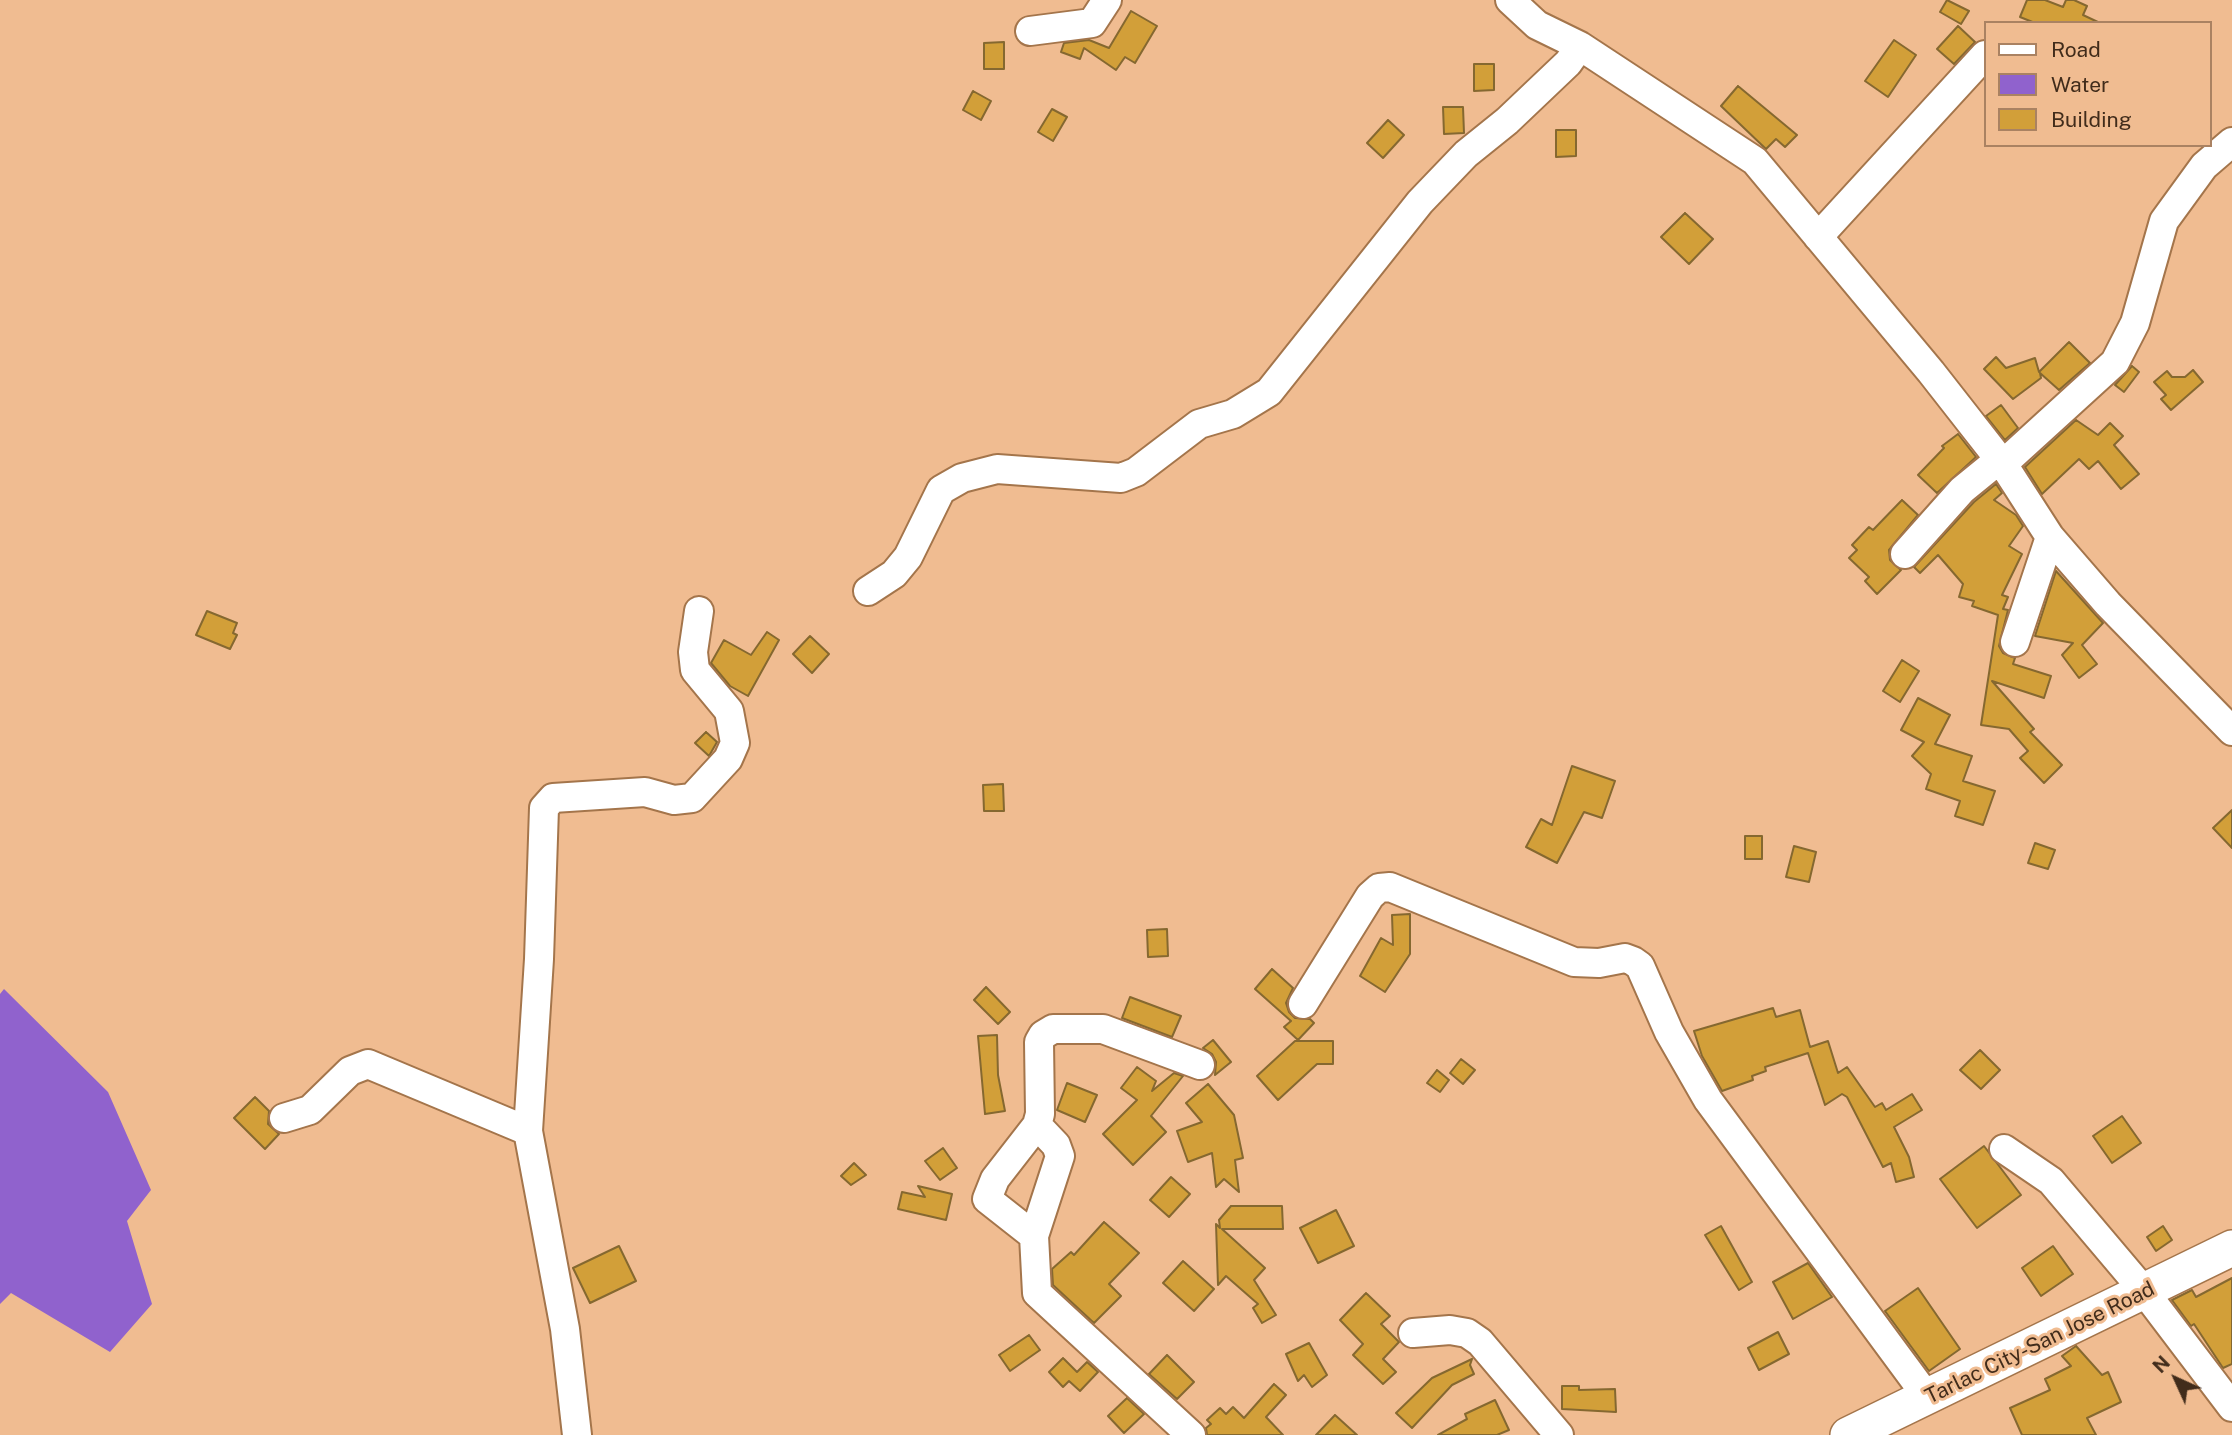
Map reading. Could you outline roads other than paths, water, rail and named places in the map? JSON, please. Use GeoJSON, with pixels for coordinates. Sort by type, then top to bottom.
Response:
{"type":"FeatureCollection","features":[{"type":"Feature","properties":{"kind":"main road","name":"Tarlac City-San Jose Road"},"geometry":{"type":"LineString","coordinates":[[1848,1435],[2232,1248]]}},
{"type":"Feature","properties":{"kind":"street"},"geometry":{"type":"LineString","coordinates":[[1030,31],[1092,23],[1107,0]]}},
{"type":"Feature","properties":{"kind":"street"},"geometry":{"type":"LineString","coordinates":[[1510,0],[1537,25],[1580,46],[1755,161],[2002,461],[2050,537],[2108,604],[2232,731]]}},
{"type":"Feature","properties":{"kind":"street"},"geometry":{"type":"LineString","coordinates":[[868,591],[894,574],[908,557],[941,490],[962,478],[998,469],[1121,478],[1136,472],[1199,424],[1233,414],[1269,392],[1420,202],[1466,154],[1507,121],[1568,63],[1580,46]]}},
{"type":"Feature","properties":{"kind":"street"},"geometry":{"type":"LineString","coordinates":[[1818,237],[1983,57]]}},
{"type":"Feature","properties":{"kind":"street"},"geometry":{"type":"LineString","coordinates":[[1905,554],[1962,490],[2002,461],[2115,362],[2135,323],[2164,220],[2204,166],[2232,142]]}},
{"type":"Feature","properties":{"kind":"street"},"geometry":{"type":"LineString","coordinates":[[2015,642],[2050,537]]}},
{"type":"Feature","properties":{"kind":"street"},"geometry":{"type":"LineString","coordinates":[[577,1435],[565,1329],[528,1131],[540,958],[544,808],[554,798],[645,792],[674,800],[692,798],[728,760],[735,743],[729,711],[695,670],[693,652],[699,611]]}},
{"type":"Feature","properties":{"kind":"street"},"geometry":{"type":"LineString","coordinates":[[1303,1004],[1370,896],[1379,888],[1391,887],[1574,962],[1599,963],[1625,958],[1633,961],[1640,967],[1669,1032],[1708,1100],[1928,1398]]}},
{"type":"Feature","properties":{"kind":"street"},"geometry":{"type":"LineString","coordinates":[[1034,1236],[988,1199],[995,1179],[1037,1125],[1040,1114],[1039,1042],[1043,1035],[1053,1029],[1103,1030],[1200,1065]]}},
{"type":"Feature","properties":{"kind":"street"},"geometry":{"type":"LineString","coordinates":[[284,1118],[310,1110],[350,1071],[368,1065],[528,1131]]}},
{"type":"Feature","properties":{"kind":"street"},"geometry":{"type":"LineString","coordinates":[[1037,1125],[1056,1145],[1060,1156],[1034,1236],[1037,1293],[1191,1435]]}},
{"type":"Feature","properties":{"kind":"street"},"geometry":{"type":"LineString","coordinates":[[2004,1149],[2052,1181],[2144,1292],[2232,1407]]}},
{"type":"Feature","properties":{"kind":"street"},"geometry":{"type":"LineString","coordinates":[[1413,1333],[1450,1330],[1467,1334],[1480,1342],[1559,1435]]}},
{"type":"Feature","properties":{"kind":"water"},"geometry":{"type":"Polygon","coordinates":[[[4,989],[108,1092],[151,1190],[127,1221],[152,1304],[110,1352],[11,1293],[0,1304],[0,994],[4,989]]]}}]}
